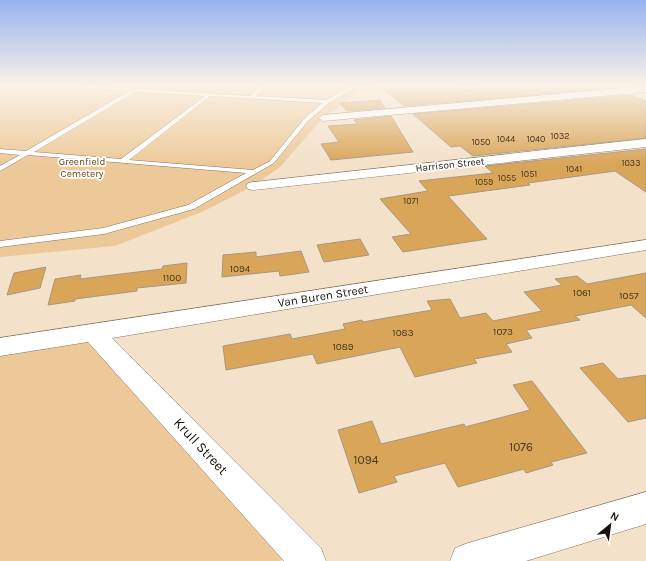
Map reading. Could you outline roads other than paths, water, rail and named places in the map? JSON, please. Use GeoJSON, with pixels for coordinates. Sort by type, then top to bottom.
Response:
{"type":"FeatureCollection","features":[{"type":"Feature","properties":{"kind":"street"},"geometry":{"type":"LineString","coordinates":[[323,118],[399,111]]}},
{"type":"Feature","properties":{"kind":"street","name":"Harrison Street"},"geometry":{"type":"LineString","coordinates":[[253,179],[646,143]]}},
{"type":"Feature","properties":{"kind":"street","name":"Van Buren Street"},"geometry":{"type":"LineString","coordinates":[[0,347],[646,245]]}},
{"type":"Feature","properties":{"kind":"street","name":"Krull Street"},"geometry":{"type":"LineString","coordinates":[[93,332],[308,561]]}},
{"type":"Feature","properties":{"kind":"street"},"geometry":{"type":"LineString","coordinates":[[468,561],[646,508]]}},
{"type":"Feature","properties":{"kind":"lane"},"geometry":{"type":"LineString","coordinates":[[0,169],[98,111]]}},
{"type":"Feature","properties":{"kind":"lane"},"geometry":{"type":"LineString","coordinates":[[123,161],[188,111]]}},
{"type":"Feature","properties":{"kind":"lane"},"geometry":{"type":"LineString","coordinates":[[0,244],[104,231],[191,207],[253,179],[272,162],[306,120],[316,111]]}},
{"type":"Feature","properties":{"kind":"lane"},"geometry":{"type":"LineString","coordinates":[[0,151],[123,161],[253,179]]}},
{"type":"Feature","properties":{"kind":"park label","name":"Greenfield Cemetery"},"geometry":{"type":"Point","coordinates":[82,166]}}]}
